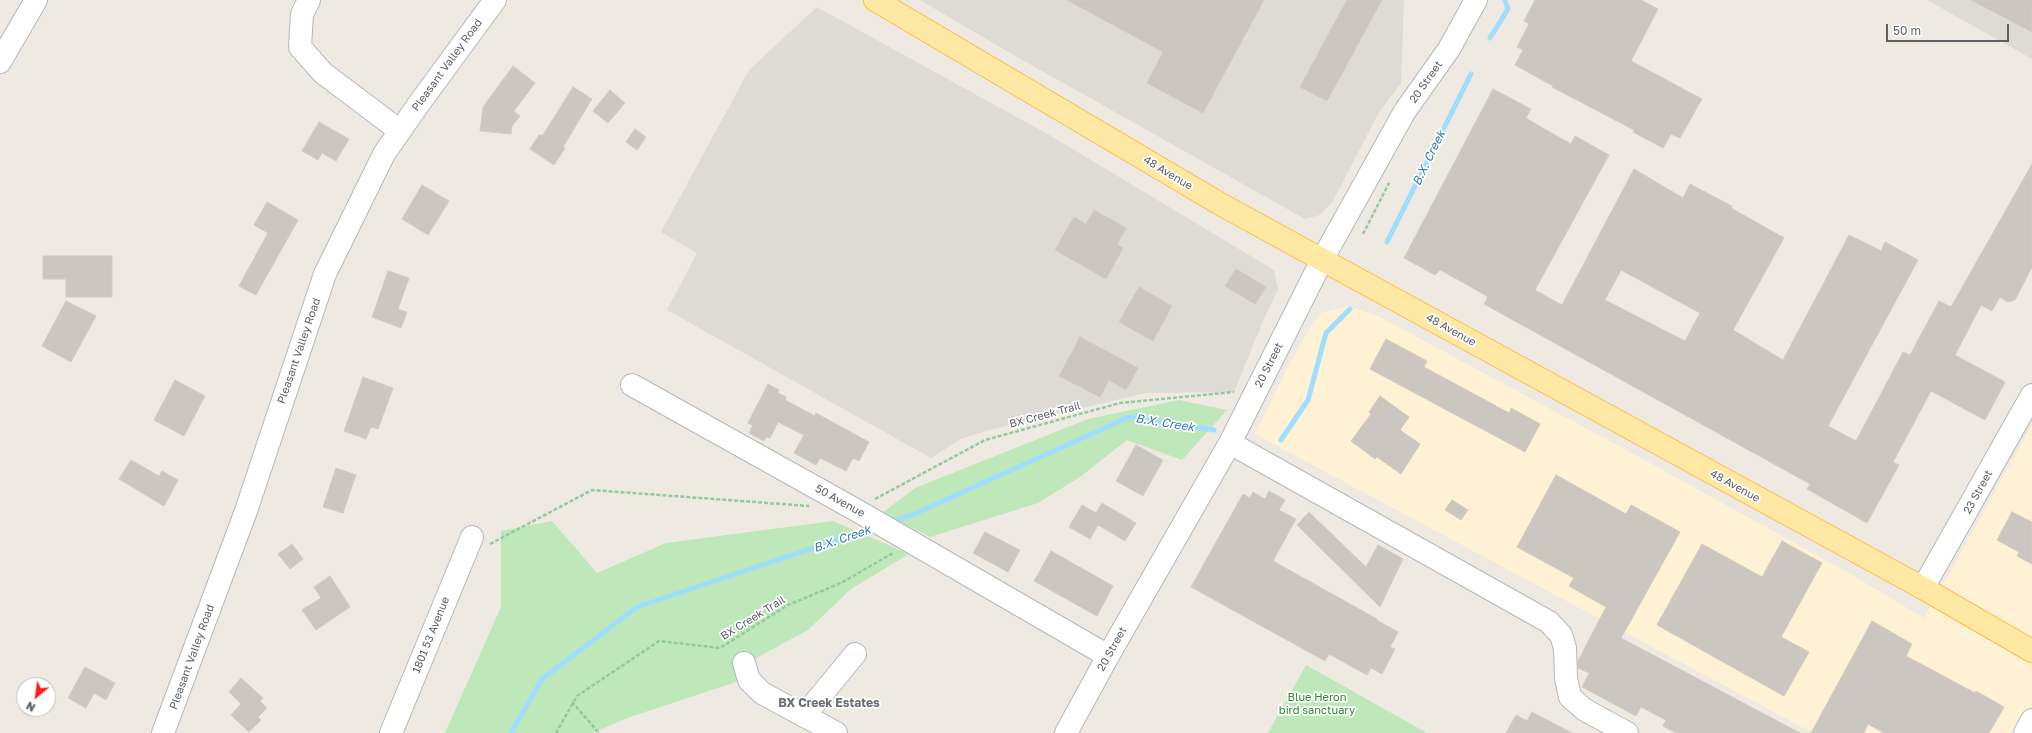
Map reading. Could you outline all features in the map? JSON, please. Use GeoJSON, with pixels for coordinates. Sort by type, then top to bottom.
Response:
{"type":"FeatureCollection","features":[{"type":"Feature","properties":{"kind":"main road","name":"48 Avenue"},"geometry":{"type":"LineString","coordinates":[[875,0],[1222,205],[1924,588],[2032,651]]}},
{"type":"Feature","properties":{"kind":"street"},"geometry":{"type":"LineString","coordinates":[[0,62],[36,0]]}},
{"type":"Feature","properties":{"kind":"street"},"geometry":{"type":"LineString","coordinates":[[309,0],[302,14],[300,47],[323,73],[400,131]]}},
{"type":"Feature","properties":{"kind":"street","name":"Pleasant Valley Road"},"geometry":{"type":"LineString","coordinates":[[163,733],[246,511],[325,274],[384,154],[495,0]]}},
{"type":"Feature","properties":{"kind":"street","name":"20 Street"},"geometry":{"type":"LineString","coordinates":[[1066,733],[1108,656],[1230,443],[1322,260],[1405,111],[1449,49],[1476,0]]}},
{"type":"Feature","properties":{"kind":"street","name":"50 Avenue"},"geometry":{"type":"LineString","coordinates":[[632,385],[863,514],[1108,656]]}},
{"type":"Feature","properties":{"kind":"street","name":"23 Street"},"geometry":{"type":"LineString","coordinates":[[1924,588],[2032,395]]}},
{"type":"Feature","properties":{"kind":"street"},"geometry":{"type":"LineString","coordinates":[[1230,443],[1549,622],[1561,635],[1565,648],[1566,678],[1570,697],[1585,710],[1626,733]]}},
{"type":"Feature","properties":{"kind":"street","name":"1801 53 Avenue"},"geometry":{"type":"LineString","coordinates":[[391,733],[472,537]]}},
{"type":"Feature","properties":{"kind":"street"},"geometry":{"type":"LineString","coordinates":[[804,716],[855,654]]}},
{"type":"Feature","properties":{"kind":"street"},"geometry":{"type":"LineString","coordinates":[[744,663],[749,680],[762,694],[836,733]]}},
{"type":"Feature","properties":{"kind":"street"},"geometry":{"type":"LineString","coordinates":[[2025,733],[2032,720]]}},
{"type":"Feature","properties":{"kind":"path","name":"BX Creek Trail"},"geometry":{"type":"LineString","coordinates":[[863,514],[985,440],[1120,403],[1234,392],[1255,393]]}},
{"type":"Feature","properties":{"kind":"path"},"geometry":{"type":"LineString","coordinates":[[463,558],[592,490],[817,507]]}},
{"type":"Feature","properties":{"kind":"path","name":"BX Creek Trail"},"geometry":{"type":"LineString","coordinates":[[556,733],[572,702],[577,696],[659,641],[720,648],[788,605],[840,583],[904,538]]}},
{"type":"Feature","properties":{"kind":"path"},"geometry":{"type":"LineString","coordinates":[[572,702],[599,733]]}},
{"type":"Feature","properties":{"kind":"shaded area"},"geometry":{"type":"Polygon","coordinates":[[[920,0],[1404,0],[1401,83],[1378,114],[1333,201],[1320,215],[1305,219],[1010,53],[920,0]]]}},
{"type":"Feature","properties":{"kind":"shaded area"},"geometry":{"type":"Polygon","coordinates":[[[1927,0],[2032,0],[2032,59],[1927,0]]]}},
{"type":"Feature","properties":{"kind":"shaded area"},"geometry":{"type":"Polygon","coordinates":[[[817,7],[1051,136],[1274,270],[1278,289],[1263,321],[1234,392],[1146,393],[989,430],[961,439],[931,458],[667,310],[697,253],[661,232],[749,70],[817,7]]]}},
{"type":"Feature","properties":{"kind":"shaded area"},"geometry":{"type":"Polygon","coordinates":[[[1349,306],[1378,316],[1639,457],[1847,572],[1924,618],[2032,425],[2032,733],[1813,733],[1255,434],[1287,369],[1312,324],[1322,313],[1349,306]]]}},
{"type":"Feature","properties":{"kind":"green space"},"geometry":{"type":"Polygon","coordinates":[[[1179,400],[1227,410],[1182,460],[1127,440],[1080,477],[1038,503],[930,537],[882,513],[915,488],[1088,419],[1179,400]]]}},
{"type":"Feature","properties":{"kind":"green space"},"geometry":{"type":"Polygon","coordinates":[[[552,521],[597,573],[666,543],[833,521],[909,554],[851,589],[808,630],[758,657],[736,682],[627,718],[593,733],[445,733],[501,607],[501,531],[552,521]]]}},
{"type":"Feature","properties":{"kind":"green space","name":"Blue Heron bird sanctuary"},"geometry":{"type":"Polygon","coordinates":[[[1306,665],[1427,733],[1268,733],[1306,665]]]}},
{"type":"Feature","properties":{"kind":"building"},"geometry":{"type":"Polygon","coordinates":[[[1067,0],[1264,0],[1203,113],[1147,83],[1163,52],[1067,0]]]}},
{"type":"Feature","properties":{"kind":"building"},"geometry":{"type":"Polygon","coordinates":[[[1347,0],[1382,0],[1327,101],[1300,87],[1347,0]]]}},
{"type":"Feature","properties":{"kind":"building"},"geometry":{"type":"Polygon","coordinates":[[[1535,0],[1641,0],[1658,9],[1631,61],[1702,99],[1680,138],[1671,134],[1663,148],[1633,132],[1634,130],[1552,87],[1553,86],[1515,65],[1523,50],[1517,47],[1529,24],[1524,21],[1535,0]]]}},
{"type":"Feature","properties":{"kind":"building"},"geometry":{"type":"Polygon","coordinates":[[[1971,0],[2032,0],[2032,32],[1971,0]]]}},
{"type":"Feature","properties":{"kind":"building"},"geometry":{"type":"Polygon","coordinates":[[[513,66],[535,83],[514,111],[520,116],[512,126],[511,134],[480,131],[483,107],[513,66]]]}},
{"type":"Feature","properties":{"kind":"building"},"geometry":{"type":"Polygon","coordinates":[[[573,87],[592,99],[554,165],[530,149],[539,135],[543,135],[573,87]]]}},
{"type":"Feature","properties":{"kind":"building"},"geometry":{"type":"Polygon","coordinates":[[[1493,89],[1531,109],[1526,118],[1541,127],[1571,144],[1575,136],[1609,155],[1535,290],[1562,305],[1634,169],[1683,198],[1690,184],[1732,206],[1731,208],[1784,238],[1733,330],[1783,360],[1849,235],[1881,251],[1885,242],[1918,260],[1828,426],[1856,441],[1903,352],[1910,355],[1939,301],[1951,307],[2032,164],[2032,267],[2015,300],[2008,302],[2000,297],[1992,311],[1981,305],[1955,355],[2005,382],[1985,420],[1931,391],[1893,462],[1899,465],[1867,523],[1807,489],[1810,484],[1484,304],[1488,297],[1473,288],[1440,270],[1435,275],[1404,258],[1493,89]],[[1621,270],[1605,300],[1685,341],[1700,313],[1621,270]]]}},
{"type":"Feature","properties":{"kind":"building"},"geometry":{"type":"Polygon","coordinates":[[[610,90],[625,103],[608,123],[593,111],[610,90]]]}},
{"type":"Feature","properties":{"kind":"building"},"geometry":{"type":"Polygon","coordinates":[[[319,122],[349,139],[336,161],[322,153],[318,160],[302,151],[319,122]]]}},
{"type":"Feature","properties":{"kind":"building"},"geometry":{"type":"Polygon","coordinates":[[[635,129],[646,137],[637,150],[626,142],[635,129]]]}},
{"type":"Feature","properties":{"kind":"building"},"geometry":{"type":"Polygon","coordinates":[[[422,185],[449,201],[428,235],[402,219],[422,185]]]}},
{"type":"Feature","properties":{"kind":"building"},"geometry":{"type":"Polygon","coordinates":[[[267,202],[298,220],[256,295],[239,286],[268,233],[254,225],[267,202]]]}},
{"type":"Feature","properties":{"kind":"building"},"geometry":{"type":"Polygon","coordinates":[[[1094,210],[1126,228],[1117,244],[1123,248],[1106,279],[1055,250],[1074,217],[1086,224],[1094,210]]]}},
{"type":"Feature","properties":{"kind":"building"},"geometry":{"type":"Polygon","coordinates":[[[43,256],[112,256],[112,297],[66,297],[66,279],[43,279],[43,256]]]}},
{"type":"Feature","properties":{"kind":"building"},"geometry":{"type":"Polygon","coordinates":[[[1236,269],[1266,287],[1255,304],[1225,286],[1236,269]]]}},
{"type":"Feature","properties":{"kind":"building"},"geometry":{"type":"Polygon","coordinates":[[[388,271],[409,278],[398,309],[407,312],[401,328],[372,317],[388,271]]]}},
{"type":"Feature","properties":{"kind":"building"},"geometry":{"type":"Polygon","coordinates":[[[1139,287],[1172,306],[1153,341],[1119,322],[1139,287]]]}},
{"type":"Feature","properties":{"kind":"building"},"geometry":{"type":"Polygon","coordinates":[[[66,301],[96,316],[71,362],[42,346],[66,301]]]}},
{"type":"Feature","properties":{"kind":"building"},"geometry":{"type":"Polygon","coordinates":[[[1080,337],[1138,368],[1126,390],[1109,380],[1100,397],[1059,376],[1080,337]]]}},
{"type":"Feature","properties":{"kind":"building"},"geometry":{"type":"Polygon","coordinates":[[[1386,339],[1427,361],[1424,367],[1509,413],[1511,408],[1540,424],[1525,452],[1370,369],[1386,339]]]}},
{"type":"Feature","properties":{"kind":"building"},"geometry":{"type":"Polygon","coordinates":[[[363,377],[393,388],[378,429],[371,427],[366,439],[344,431],[363,377]]]}},
{"type":"Feature","properties":{"kind":"building"},"geometry":{"type":"Polygon","coordinates":[[[175,380],[205,396],[184,436],[154,420],[175,380]]]}},
{"type":"Feature","properties":{"kind":"building"},"geometry":{"type":"Polygon","coordinates":[[[768,384],[779,390],[778,393],[786,397],[785,400],[815,416],[816,413],[869,442],[859,461],[853,458],[846,471],[820,458],[816,465],[794,453],[804,435],[778,422],[770,438],[766,437],[764,441],[749,433],[753,425],[748,423],[768,384]]]}},
{"type":"Feature","properties":{"kind":"building"},"geometry":{"type":"Polygon","coordinates":[[[1380,396],[1409,417],[1400,430],[1420,444],[1401,474],[1377,457],[1375,459],[1351,441],[1371,414],[1369,412],[1380,396]]]}},
{"type":"Feature","properties":{"kind":"building"},"geometry":{"type":"Polygon","coordinates":[[[1136,445],[1163,460],[1143,496],[1116,481],[1136,445]]]}},
{"type":"Feature","properties":{"kind":"building"},"geometry":{"type":"Polygon","coordinates":[[[131,460],[159,476],[162,471],[178,480],[164,506],[119,479],[131,460]]]}},
{"type":"Feature","properties":{"kind":"building"},"geometry":{"type":"Polygon","coordinates":[[[336,468],[356,475],[343,513],[323,507],[336,468]]]}},
{"type":"Feature","properties":{"kind":"building"},"geometry":{"type":"Polygon","coordinates":[[[1556,475],[1626,514],[1631,505],[1680,532],[1621,638],[1800,733],[1676,733],[1663,726],[1666,720],[1641,707],[1636,716],[1582,687],[1589,673],[1578,668],[1578,661],[1606,607],[1569,586],[1574,578],[1517,547],[1556,475]]]}},
{"type":"Feature","properties":{"kind":"building"},"geometry":{"type":"Polygon","coordinates":[[[1269,491],[1285,500],[1279,510],[1296,519],[1273,561],[1398,632],[1390,647],[1395,649],[1382,674],[1371,668],[1367,675],[1329,654],[1325,661],[1191,587],[1243,494],[1250,498],[1253,492],[1265,499],[1269,491]]]}},
{"type":"Feature","properties":{"kind":"building"},"geometry":{"type":"Polygon","coordinates":[[[1452,500],[1468,510],[1461,520],[1445,510],[1452,500]]]}},
{"type":"Feature","properties":{"kind":"building"},"geometry":{"type":"Polygon","coordinates":[[[1102,503],[1136,523],[1125,541],[1098,525],[1090,539],[1069,527],[1082,505],[1096,513],[1102,503]]]}},
{"type":"Feature","properties":{"kind":"building"},"geometry":{"type":"Polygon","coordinates":[[[1309,512],[1366,567],[1378,545],[1403,559],[1380,607],[1297,525],[1309,512]]]}},
{"type":"Feature","properties":{"kind":"building"},"geometry":{"type":"Polygon","coordinates":[[[2012,512],[2032,522],[2032,564],[2017,556],[2019,552],[1997,540],[2012,512]]]}},
{"type":"Feature","properties":{"kind":"building"},"geometry":{"type":"Polygon","coordinates":[[[985,532],[1020,550],[1008,572],[973,553],[985,532]]]}},
{"type":"Feature","properties":{"kind":"building"},"geometry":{"type":"Polygon","coordinates":[[[1782,541],[1822,563],[1781,637],[1809,652],[1784,696],[1657,625],[1702,544],[1762,577],[1782,541]]]}},
{"type":"Feature","properties":{"kind":"building"},"geometry":{"type":"Polygon","coordinates":[[[292,544],[303,559],[290,569],[278,554],[292,544]]]}},
{"type":"Feature","properties":{"kind":"building"},"geometry":{"type":"Polygon","coordinates":[[[1051,551],[1113,586],[1097,616],[1034,581],[1051,551]]]}},
{"type":"Feature","properties":{"kind":"building"},"geometry":{"type":"Polygon","coordinates":[[[330,576],[350,607],[316,630],[302,610],[321,598],[314,587],[330,576]]]}},
{"type":"Feature","properties":{"kind":"building"},"geometry":{"type":"Polygon","coordinates":[[[1872,621],[1912,644],[1906,656],[1975,693],[1976,691],[2004,707],[1989,733],[1884,733],[1868,724],[1864,733],[1811,733],[1872,621]]]}},
{"type":"Feature","properties":{"kind":"building"},"geometry":{"type":"Polygon","coordinates":[[[85,667],[115,683],[106,700],[94,693],[86,708],[68,698],[85,667]]]}},
{"type":"Feature","properties":{"kind":"building"},"geometry":{"type":"Polygon","coordinates":[[[241,678],[263,698],[260,701],[267,708],[258,717],[261,720],[249,732],[231,715],[241,704],[229,692],[241,678]]]}},
{"type":"Feature","properties":{"kind":"building"},"geometry":{"type":"Polygon","coordinates":[[[1532,712],[1572,733],[1506,733],[1516,715],[1527,721],[1532,712]]]}},
{"type":"Feature","properties":{"kind":"waterway","name":"B.X. Creek"},"geometry":{"type":"LineString","coordinates":[[1490,38],[1508,9],[1505,0]]}},
{"type":"Feature","properties":{"kind":"waterway","name":"B.X. Creek"},"geometry":{"type":"LineString","coordinates":[[1387,242],[1471,74]]}},
{"type":"Feature","properties":{"kind":"waterway","name":"B.X. Creek"},"geometry":{"type":"LineString","coordinates":[[1281,440],[1308,400],[1326,333],[1350,309]]}},
{"type":"Feature","properties":{"kind":"waterway","name":"B.X. Creek"},"geometry":{"type":"LineString","coordinates":[[890,522],[912,515],[1129,417],[1214,430]]}},
{"type":"Feature","properties":{"kind":"waterway","name":"B.X. Creek"},"geometry":{"type":"LineString","coordinates":[[511,733],[542,679],[637,607],[873,528]]}},
{"type":"Feature","properties":{"kind":"district","name":"BX Creek Estates"},"geometry":{"type":"Point","coordinates":[829,703]}}]}
